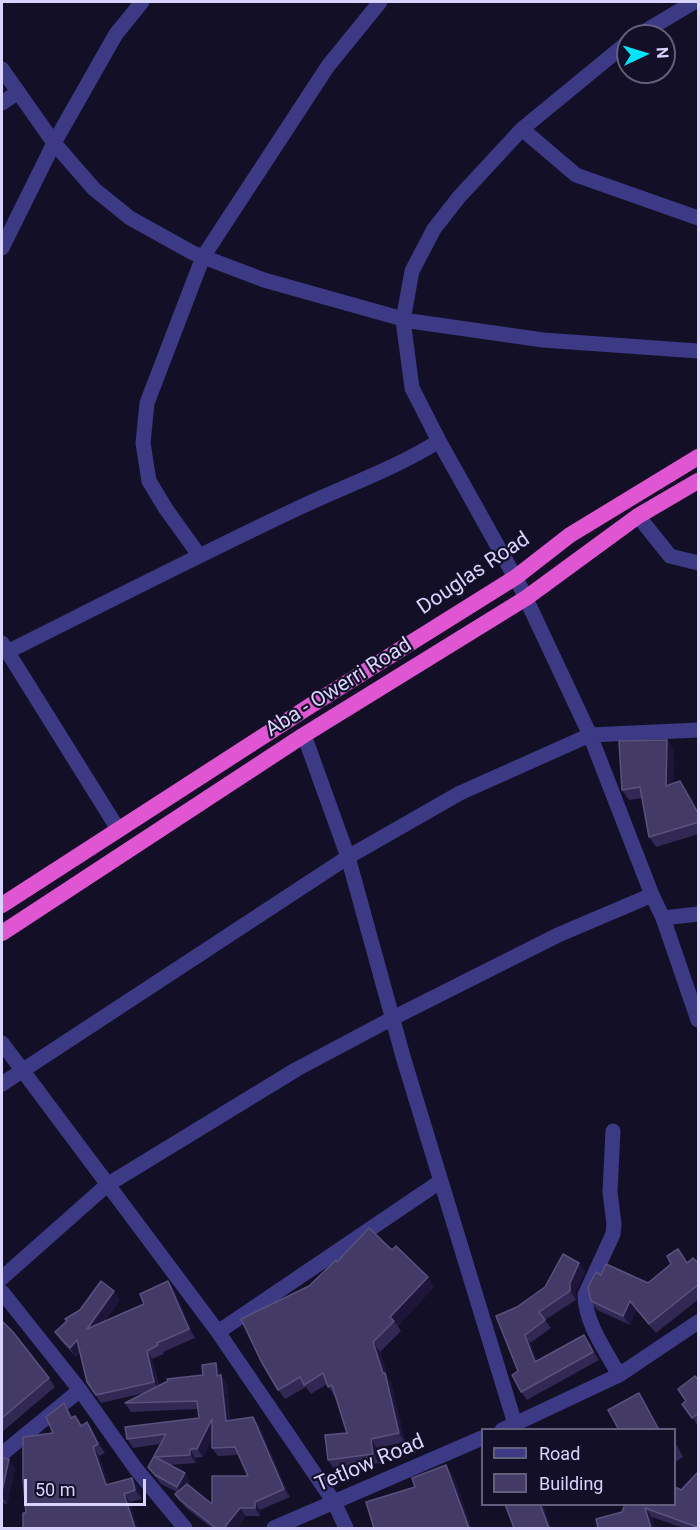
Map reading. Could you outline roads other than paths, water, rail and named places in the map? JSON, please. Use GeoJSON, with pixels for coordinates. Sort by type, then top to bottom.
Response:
{"type":"FeatureCollection","features":[{"type":"Feature","properties":{"kind":"highway","name":"Douglas Road"},"geometry":{"type":"LineString","coordinates":[[2,905],[516,577],[570,535],[699,457]]}},
{"type":"Feature","properties":{"kind":"highway","name":"Aba - Owerri Road"},"geometry":{"type":"LineString","coordinates":[[2,933],[304,735],[526,598],[638,516],[699,481]]}},
{"type":"Feature","properties":{"kind":"street"},"geometry":{"type":"LineString","coordinates":[[2,248],[54,143],[116,34],[142,2]]}},
{"type":"Feature","properties":{"kind":"street"},"geometry":{"type":"LineString","coordinates":[[199,555],[149,481],[143,443],[147,404],[203,257],[328,66],[381,2]]}},
{"type":"Feature","properties":{"kind":"street"},"geometry":{"type":"LineString","coordinates":[[657,24],[694,2]]}},
{"type":"Feature","properties":{"kind":"street"},"geometry":{"type":"LineString","coordinates":[[616,52],[522,129],[459,196],[434,229],[412,271],[403,320],[412,388],[438,441],[516,577],[590,735],[663,918],[699,1020]]}},
{"type":"Feature","properties":{"kind":"street"},"geometry":{"type":"LineString","coordinates":[[2,69],[54,143],[94,189],[130,219],[203,257],[264,280],[403,320],[543,340],[699,351]]}},
{"type":"Feature","properties":{"kind":"street"},"geometry":{"type":"LineString","coordinates":[[2,103],[18,92]]}},
{"type":"Feature","properties":{"kind":"street"},"geometry":{"type":"LineString","coordinates":[[522,129],[576,175],[699,218]]}},
{"type":"Feature","properties":{"kind":"street"},"geometry":{"type":"LineString","coordinates":[[118,829],[4,648],[340,487],[411,458],[438,441]]}},
{"type":"Feature","properties":{"kind":"street"},"geometry":{"type":"LineString","coordinates":[[638,516],[670,556],[699,563]]}},
{"type":"Feature","properties":{"kind":"street"},"geometry":{"type":"LineString","coordinates":[[2,1084],[348,857],[460,793],[590,735],[699,730]]}},
{"type":"Feature","properties":{"kind":"street"},"geometry":{"type":"LineString","coordinates":[[304,735],[348,857],[509,1427],[619,1375],[699,1322]]}},
{"type":"Feature","properties":{"kind":"street"},"geometry":{"type":"LineString","coordinates":[[2,1278],[107,1185],[297,1069],[558,935],[652,895]]}},
{"type":"Feature","properties":{"kind":"street"},"geometry":{"type":"LineString","coordinates":[[663,918],[699,914]]}},
{"type":"Feature","properties":{"kind":"street"},"geometry":{"type":"LineString","coordinates":[[2,1043],[218,1332],[334,1502],[346,1528]]}},
{"type":"Feature","properties":{"kind":"street"},"geometry":{"type":"LineString","coordinates":[[614,1131],[610,1192],[613,1234],[585,1295],[585,1305],[591,1323],[619,1375]]}},
{"type":"Feature","properties":{"kind":"street"},"geometry":{"type":"LineString","coordinates":[[218,1332],[441,1181]]}},
{"type":"Feature","properties":{"kind":"street"},"geometry":{"type":"LineString","coordinates":[[2,1292],[80,1390],[136,1469],[185,1528]]}},
{"type":"Feature","properties":{"kind":"street"},"geometry":{"type":"LineString","coordinates":[[2,1454],[80,1390]]}},
{"type":"Feature","properties":{"kind":"street","name":"Tetlow Road"},"geometry":{"type":"LineString","coordinates":[[274,1528],[481,1439]]}}]}
